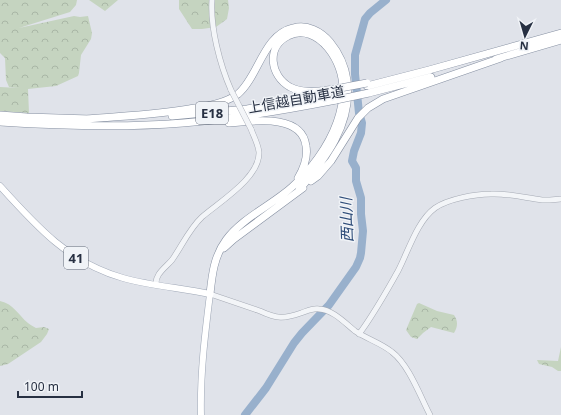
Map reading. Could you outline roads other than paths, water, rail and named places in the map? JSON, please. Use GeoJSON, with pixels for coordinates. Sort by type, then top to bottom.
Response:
{"type":"FeatureCollection","features":[{"type":"Feature","properties":{"kind":"highway"},"geometry":{"type":"LineString","coordinates":[[87,119],[180,111],[203,107],[232,98],[244,88],[269,46],[280,34],[292,28],[308,28],[321,34],[333,45],[337,52],[346,76],[348,101],[344,119],[333,145],[299,190]]}},
{"type":"Feature","properties":{"kind":"highway"},"geometry":{"type":"LineString","coordinates":[[210,294],[216,258],[226,240],[236,228],[293,186],[309,170],[327,144],[334,130],[342,107],[342,81],[338,65],[329,50],[319,39],[307,33],[294,33],[282,39],[275,50],[273,64],[282,82],[297,90],[335,94]]}},
{"type":"Feature","properties":{"kind":"highway","name":"上信越自動車道"},"geometry":{"type":"LineString","coordinates":[[368,87],[561,33]]}},
{"type":"Feature","properties":{"kind":"highway","name":"上信越自動車道"},"geometry":{"type":"LineString","coordinates":[[0,115],[87,119],[150,117],[213,112],[269,105],[431,77],[561,40]]}},
{"type":"Feature","properties":{"kind":"highway"},"geometry":{"type":"LineString","coordinates":[[216,258],[234,239],[318,176],[331,161],[354,123],[363,112],[374,104],[399,93],[501,58]]}},
{"type":"Feature","properties":{"kind":"highway","name":"上信越自動車道"},"geometry":{"type":"LineString","coordinates":[[0,122],[119,126],[214,120],[278,111],[335,94]]}},
{"type":"Feature","properties":{"kind":"highway"},"geometry":{"type":"LineString","coordinates":[[119,126],[145,127],[264,121],[288,124],[300,131],[304,136],[307,155],[300,175],[284,193]]}},
{"type":"Feature","properties":{"kind":"main road","name":"41"},"geometry":{"type":"LineString","coordinates":[[0,186],[49,237],[64,250],[93,267],[123,278],[210,294]]}},
{"type":"Feature","properties":{"kind":"main road"},"geometry":{"type":"LineString","coordinates":[[201,415],[201,375],[210,294]]}},
{"type":"Feature","properties":{"kind":"street"},"geometry":{"type":"LineString","coordinates":[[156,285],[156,279],[159,274],[172,259],[201,218],[238,188],[252,172],[258,161],[259,153],[257,143],[226,78],[212,24],[212,0]]}},
{"type":"Feature","properties":{"kind":"street"},"geometry":{"type":"LineString","coordinates":[[359,334],[370,319],[398,270],[422,221],[434,209],[447,202],[471,196],[491,194],[542,200],[561,199]]}},
{"type":"Feature","properties":{"kind":"street"},"geometry":{"type":"LineString","coordinates":[[210,294],[284,318],[316,308],[328,310],[359,334],[386,347],[401,360],[410,374],[430,415]]}},
{"type":"Feature","properties":{"kind":"waterway","name":"西山川"},"geometry":{"type":"LineString","coordinates":[[245,415],[266,388],[294,343],[329,305],[356,267],[360,258],[363,231],[361,198],[356,181],[356,168],[352,161],[361,133],[362,123],[359,113],[355,74],[355,55],[365,19],[386,0]]}}]}
